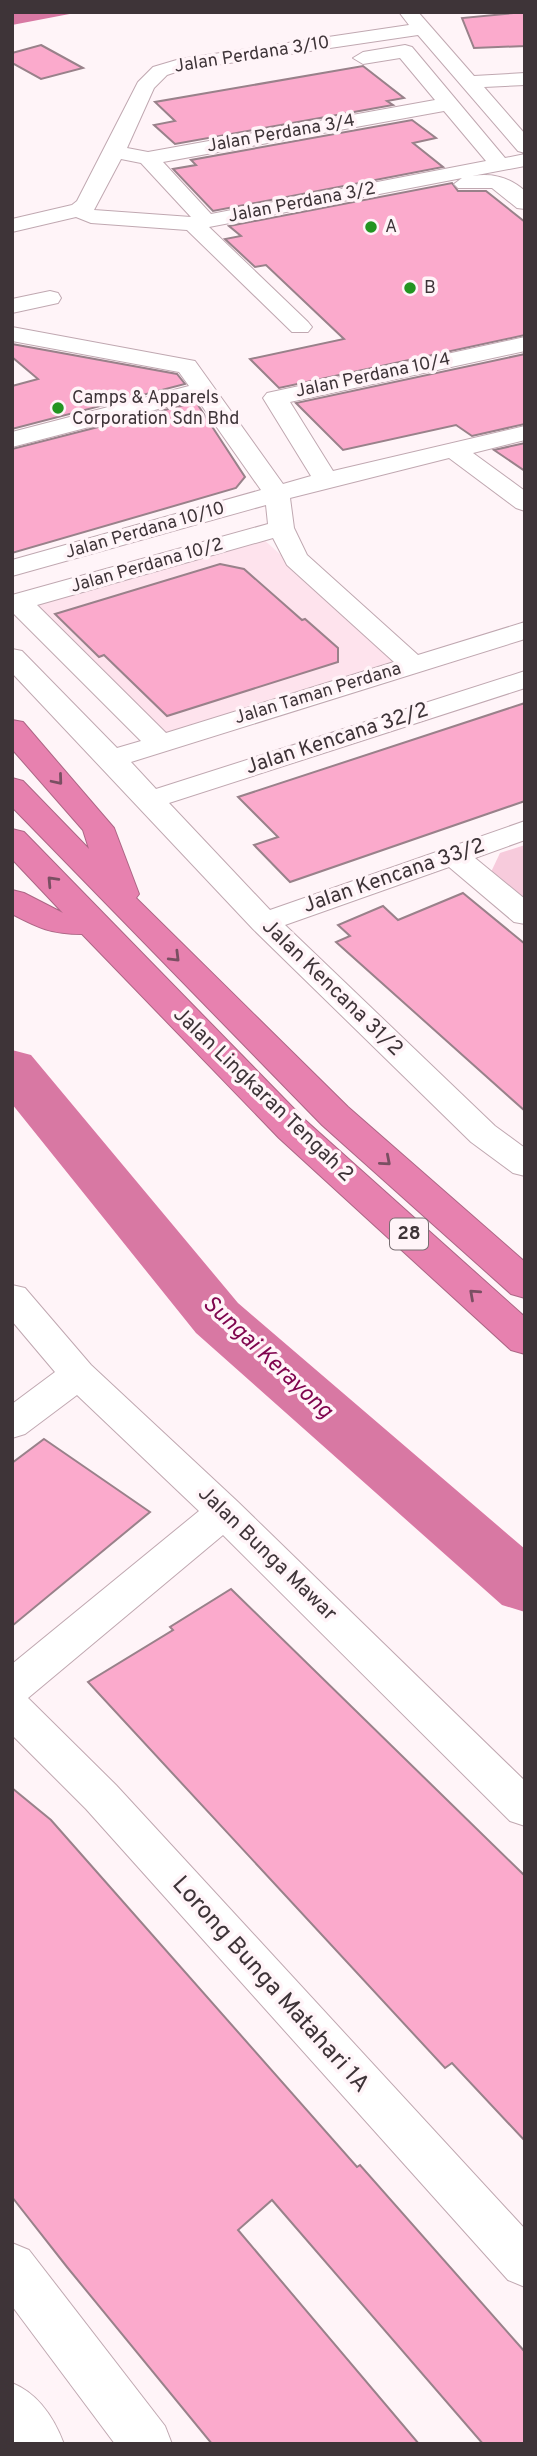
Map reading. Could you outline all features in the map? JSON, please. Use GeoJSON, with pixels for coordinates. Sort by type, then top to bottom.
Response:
{"type":"FeatureCollection","features":[{"type":"Feature","properties":{"kind":"highway"},"geometry":{"type":"LineString","coordinates":[[12,729],[98,828],[127,908]]}},
{"type":"Feature","properties":{"kind":"highway","name":"Jalan Lingkaran Tengah 2"},"geometry":{"type":"LineString","coordinates":[[12,788],[127,908],[335,1116],[525,1284]]}},
{"type":"Feature","properties":{"kind":"highway","name":"Jalan Lingkaran Tengah 2"},"geometry":{"type":"LineString","coordinates":[[12,839],[292,1129],[525,1340]]}},
{"type":"Feature","properties":{"kind":"highway"},"geometry":{"type":"LineString","coordinates":[[12,900],[58,924],[91,923]]}},
{"type":"Feature","properties":{"kind":"street"},"geometry":{"type":"LineString","coordinates":[[408,12],[525,147]]}},
{"type":"Feature","properties":{"kind":"street","name":"Jalan Perdana 3/10"},"geometry":{"type":"LineString","coordinates":[[145,86],[160,71],[180,65],[422,29]]}},
{"type":"Feature","properties":{"kind":"street"},"geometry":{"type":"LineString","coordinates":[[339,62],[405,51],[500,165]]}},
{"type":"Feature","properties":{"kind":"street"},"geometry":{"type":"LineString","coordinates":[[467,82],[525,79]]}},
{"type":"Feature","properties":{"kind":"street"},"geometry":{"type":"LineString","coordinates":[[12,226],[79,210],[91,199],[145,86],[123,85]]}},
{"type":"Feature","properties":{"kind":"street","name":"Jalan Perdana 3/4"},"geometry":{"type":"LineString","coordinates":[[115,152],[148,158],[448,104]]}},
{"type":"Feature","properties":{"kind":"street"},"geometry":{"type":"LineString","coordinates":[[148,158],[201,227],[300,327]]}},
{"type":"Feature","properties":{"kind":"street","name":"Jalan Perdana 3/2"},"geometry":{"type":"LineString","coordinates":[[79,210],[91,217],[201,227],[525,160]]}},
{"type":"Feature","properties":{"kind":"street"},"geometry":{"type":"LineString","coordinates":[[201,227],[486,180],[505,183],[525,203]]}},
{"type":"Feature","properties":{"kind":"street"},"geometry":{"type":"LineString","coordinates":[[12,306],[50,298]]}},
{"type":"Feature","properties":{"kind":"street"},"geometry":{"type":"LineString","coordinates":[[12,334],[187,366],[237,441],[277,494],[281,528],[296,559],[413,665]]}},
{"type":"Feature","properties":{"kind":"street","name":"Jalan Perdana 10/4"},"geometry":{"type":"LineString","coordinates":[[326,480],[275,398],[525,344]]}},
{"type":"Feature","properties":{"kind":"street"},"geometry":{"type":"LineString","coordinates":[[12,440],[203,390]]}},
{"type":"Feature","properties":{"kind":"street"},"geometry":{"type":"LineString","coordinates":[[277,494],[525,433]]}},
{"type":"Feature","properties":{"kind":"street"},"geometry":{"type":"LineString","coordinates":[[453,450],[525,503]]}},
{"type":"Feature","properties":{"kind":"street","name":"Jalan Perdana 10/10"},"geometry":{"type":"LineString","coordinates":[[12,568],[277,494]]}},
{"type":"Feature","properties":{"kind":"street","name":"Jalan Perdana 10/2"},"geometry":{"type":"LineString","coordinates":[[15,603],[281,528]]}},
{"type":"Feature","properties":{"kind":"street"},"geometry":{"type":"LineString","coordinates":[[15,603],[160,743]]}},
{"type":"Feature","properties":{"kind":"street","name":"Jalan Taman Perdana"},"geometry":{"type":"LineString","coordinates":[[113,759],[525,630]]}},
{"type":"Feature","properties":{"kind":"street"},"geometry":{"type":"LineString","coordinates":[[12,657],[150,800]]}},
{"type":"Feature","properties":{"kind":"street","name":"Jalan Kencana 32/2"},"geometry":{"type":"LineString","coordinates":[[150,800],[525,679]]}},
{"type":"Feature","properties":{"kind":"street","name":"Jalan Kencana 31/2"},"geometry":{"type":"LineString","coordinates":[[150,800],[264,922],[483,1134],[525,1165]]}},
{"type":"Feature","properties":{"kind":"street","name":"Jalan Kencana 33/2"},"geometry":{"type":"LineString","coordinates":[[264,922],[525,830]]}},
{"type":"Feature","properties":{"kind":"street"},"geometry":{"type":"LineString","coordinates":[[453,855],[525,915]]}},
{"type":"Feature","properties":{"kind":"street","name":"Jalan Bunga Mawar"},"geometry":{"type":"LineString","coordinates":[[12,1297],[78,1374],[224,1512],[525,1808]]}},
{"type":"Feature","properties":{"kind":"street"},"geometry":{"type":"LineString","coordinates":[[12,1424],[78,1374]]}},
{"type":"Feature","properties":{"kind":"street"},"geometry":{"type":"LineString","coordinates":[[12,1688],[224,1512]]}},
{"type":"Feature","properties":{"kind":"street","name":"Lorong Bunga Matahari 1A"},"geometry":{"type":"LineString","coordinates":[[12,1708],[101,1797],[525,2264]]}},
{"type":"Feature","properties":{"kind":"street"},"geometry":{"type":"LineString","coordinates":[[12,2266],[147,2444]]}},
{"type":"Feature","properties":{"kind":"street"},"geometry":{"type":"LineString","coordinates":[[12,2408],[38,2444]]}},
{"type":"Feature","properties":{"kind":"shaded area"},"geometry":{"type":"Polygon","coordinates":[[[12,12],[80,12],[12,25],[12,12]]]}},
{"type":"Feature","properties":{"kind":"shaded area"},"geometry":{"type":"Polygon","coordinates":[[[262,538],[400,662],[167,735],[32,606],[262,538]]]}},
{"type":"Feature","properties":{"kind":"shaded area"},"geometry":{"type":"Polygon","coordinates":[[[525,845],[525,899],[491,872],[500,853],[525,845]]]}},
{"type":"Feature","properties":{"kind":"building"},"geometry":{"type":"Polygon","coordinates":[[[525,12],[525,46],[474,48],[462,18],[525,12]]]}},
{"type":"Feature","properties":{"kind":"building"},"geometry":{"type":"Polygon","coordinates":[[[41,45],[83,68],[41,79],[12,63],[12,53],[41,45]]]}},
{"type":"Feature","properties":{"kind":"building"},"geometry":{"type":"Polygon","coordinates":[[[363,66],[404,98],[387,101],[393,105],[175,144],[154,125],[175,121],[155,102],[363,66]]]}},
{"type":"Feature","properties":{"kind":"building"},"geometry":{"type":"Polygon","coordinates":[[[412,120],[436,138],[413,143],[443,167],[213,211],[173,169],[196,165],[191,160],[412,120]]]}},
{"type":"Feature","properties":{"kind":"building"},"geometry":{"type":"Polygon","coordinates":[[[452,183],[458,191],[486,191],[525,222],[525,335],[279,388],[250,359],[344,339],[266,265],[255,267],[225,239],[241,236],[229,226],[452,183]]]}},
{"type":"Feature","properties":{"kind":"building"},"geometry":{"type":"Polygon","coordinates":[[[12,344],[177,374],[185,384],[12,429],[12,386],[38,379],[12,357],[12,344]]]}},
{"type":"Feature","properties":{"kind":"building"},"geometry":{"type":"Polygon","coordinates":[[[525,354],[525,424],[472,436],[456,425],[343,450],[296,403],[525,354]]]}},
{"type":"Feature","properties":{"kind":"building"},"geometry":{"type":"Polygon","coordinates":[[[196,402],[245,477],[236,488],[12,553],[12,449],[196,402]]]}},
{"type":"Feature","properties":{"kind":"building"},"geometry":{"type":"Polygon","coordinates":[[[525,443],[525,471],[494,450],[525,443]]]}},
{"type":"Feature","properties":{"kind":"building"},"geometry":{"type":"Polygon","coordinates":[[[220,564],[244,569],[302,620],[305,619],[338,648],[338,662],[167,716],[104,655],[99,657],[55,614],[220,564]]]}},
{"type":"Feature","properties":{"kind":"building"},"geometry":{"type":"Polygon","coordinates":[[[525,703],[525,801],[290,882],[254,845],[278,837],[238,797],[525,703]]]}},
{"type":"Feature","properties":{"kind":"building"},"geometry":{"type":"Polygon","coordinates":[[[463,893],[525,944],[525,1111],[336,942],[350,936],[338,925],[383,906],[398,920],[463,893]]]}},
{"type":"Feature","properties":{"kind":"building"},"geometry":{"type":"Polygon","coordinates":[[[44,1439],[150,1512],[12,1626],[12,1463],[44,1439]]]}},
{"type":"Feature","properties":{"kind":"building"},"geometry":{"type":"Polygon","coordinates":[[[231,1589],[525,1876],[525,2141],[452,2063],[445,2068],[88,1682],[173,1630],[170,1627],[231,1589]]]}},
{"type":"Feature","properties":{"kind":"building"},"geometry":{"type":"Polygon","coordinates":[[[12,1788],[51,1820],[357,2167],[360,2165],[525,2352],[525,2444],[483,2444],[272,2200],[238,2230],[419,2444],[212,2444],[12,2197],[12,1788]]]}},
{"type":"Feature","properties":{"kind":"waterway","name":"Sungai Kerayong"},"geometry":{"type":"LineString","coordinates":[[12,1067],[217,1318],[525,1587]]}},
{"type":"Feature","properties":{"kind":"place","name":"A"},"geometry":{"type":"Point","coordinates":[371,227]}},
{"type":"Feature","properties":{"kind":"place","name":"B"},"geometry":{"type":"Point","coordinates":[410,288]}},
{"type":"Feature","properties":{"kind":"place","name":"Camps & Apparels Corporation Sdn Bhd"},"geometry":{"type":"Point","coordinates":[58,408]}}]}
